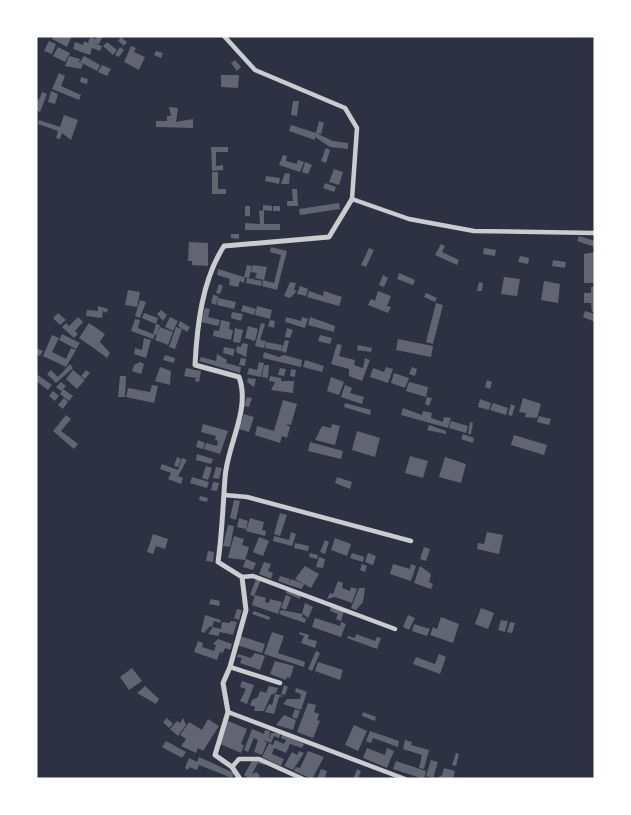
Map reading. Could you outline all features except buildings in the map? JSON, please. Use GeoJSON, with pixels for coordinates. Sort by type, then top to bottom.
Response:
{"type":"FeatureCollection","features":[{"type":"Feature","properties":{"kind":"street"},"geometry":{"type":"LineString","coordinates":[[224,36],[255,70],[345,108],[357,128],[352,199],[328,237],[224,246],[214,261],[198,327],[195,365],[239,377],[245,392],[225,476],[218,562],[243,577],[253,576],[395,629]]}},
{"type":"Feature","properties":{"kind":"street"},"geometry":{"type":"LineString","coordinates":[[352,199],[409,219],[474,231],[595,233]]}},
{"type":"Feature","properties":{"kind":"street"},"geometry":{"type":"LineString","coordinates":[[225,495],[247,497],[411,542]]}},
{"type":"Feature","properties":{"kind":"street"},"geometry":{"type":"LineString","coordinates":[[240,779],[232,767],[215,755],[228,712],[223,683],[230,668],[246,610],[243,577]]}},
{"type":"Feature","properties":{"kind":"street"},"geometry":{"type":"LineString","coordinates":[[230,668],[280,683]]}},
{"type":"Feature","properties":{"kind":"street"},"geometry":{"type":"LineString","coordinates":[[228,712],[405,779]]}},
{"type":"Feature","properties":{"kind":"street"},"geometry":{"type":"LineString","coordinates":[[232,767],[239,759],[259,759],[303,779]]}}]}
